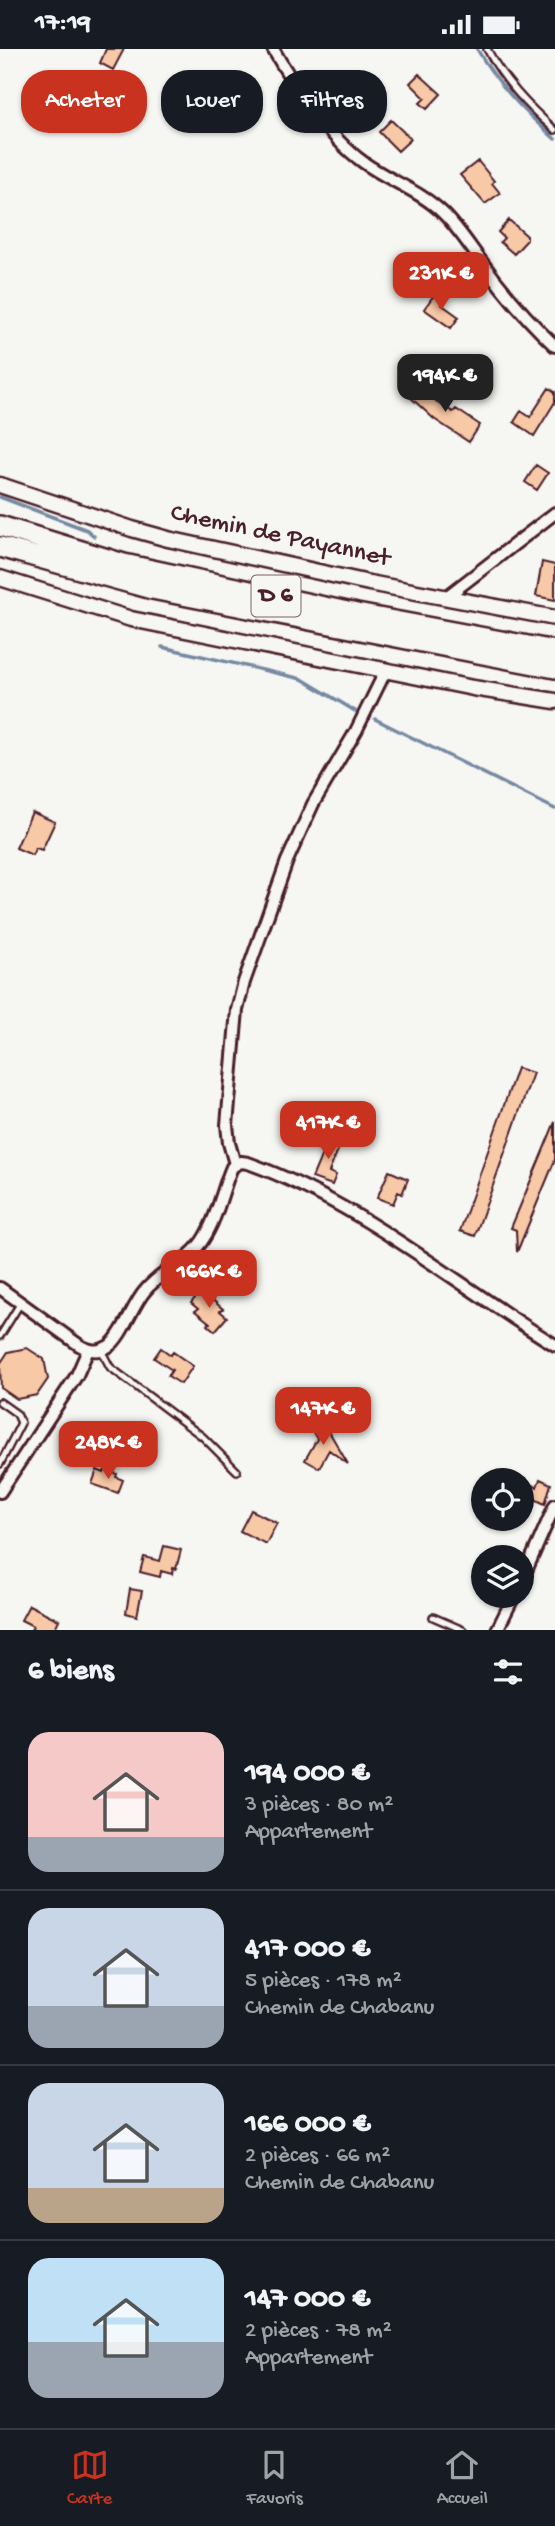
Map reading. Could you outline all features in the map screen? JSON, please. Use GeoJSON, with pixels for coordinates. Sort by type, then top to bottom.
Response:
{"type":"FeatureCollection","features":[{"type":"Feature","properties":{"kind":"highway","name":"D 6"},"geometry":{"type":"LineString","coordinates":[[0,526],[124,564],[357,614],[555,651]]}},
{"type":"Feature","properties":{"kind":"highway","name":"D 6"},"geometry":{"type":"LineString","coordinates":[[0,547],[152,589],[555,668]]}},
{"type":"Feature","properties":{"kind":"street"},"geometry":{"type":"LineString","coordinates":[[273,49],[302,94],[342,144],[362,162],[416,193],[444,214],[501,287],[555,346]]}},
{"type":"Feature","properties":{"kind":"street","name":"Chemin de Payannet"},"geometry":{"type":"LineString","coordinates":[[0,485],[107,521],[168,538],[444,598],[555,618]]}},
{"type":"Feature","properties":{"kind":"street"},"geometry":{"type":"LineString","coordinates":[[444,598],[555,513]]}},
{"type":"Feature","properties":{"kind":"street"},"geometry":{"type":"LineString","coordinates":[[0,578],[131,619],[555,701]]}},
{"type":"Feature","properties":{"kind":"street"},"geometry":{"type":"LineString","coordinates":[[236,1164],[227,1125],[237,1010],[244,982],[292,850],[313,804],[356,731],[386,670]]}},
{"type":"Feature","properties":{"kind":"street"},"geometry":{"type":"LineString","coordinates":[[0,1288],[88,1350],[101,1350],[112,1344],[146,1289],[193,1253],[211,1225],[230,1172],[236,1164],[248,1163],[337,1204],[555,1345]]}},
{"type":"Feature","properties":{"kind":"street"},"geometry":{"type":"LineString","coordinates":[[0,1492],[77,1375],[88,1350]]}},
{"type":"Feature","properties":{"kind":"street"},"geometry":{"type":"LineString","coordinates":[[534,1553],[555,1505]]}},
{"type":"Feature","properties":{"kind":"street"},"geometry":{"type":"LineString","coordinates":[[497,1630],[508,1608]]}},
{"type":"Feature","properties":{"kind":"lane"},"geometry":{"type":"LineString","coordinates":[[487,49],[517,93],[555,130]]}},
{"type":"Feature","properties":{"kind":"lane"},"geometry":{"type":"LineString","coordinates":[[0,1336],[20,1304]]}},
{"type":"Feature","properties":{"kind":"lane"},"geometry":{"type":"LineString","coordinates":[[101,1350],[110,1367],[203,1437],[237,1471]]}},
{"type":"Feature","properties":{"kind":"lane"},"geometry":{"type":"LineString","coordinates":[[0,1402],[21,1419],[0,1464]]}},
{"type":"Feature","properties":{"kind":"lane"},"geometry":{"type":"LineString","coordinates":[[433,1617],[463,1630]]}},
{"type":"Feature","properties":{"kind":"building"},"geometry":{"type":"Polygon","coordinates":[[[106,49],[124,49],[113,70],[100,63],[106,49]]]}},
{"type":"Feature","properties":{"kind":"building"},"geometry":{"type":"Polygon","coordinates":[[[419,74],[441,94],[427,109],[420,103],[425,98],[410,83],[419,74]]]}},
{"type":"Feature","properties":{"kind":"building"},"geometry":{"type":"Polygon","coordinates":[[[391,120],[411,139],[398,151],[380,133],[387,133],[387,124],[391,120]]]}},
{"type":"Feature","properties":{"kind":"building"},"geometry":{"type":"Polygon","coordinates":[[[478,161],[500,193],[485,204],[460,175],[478,161]]]}},
{"type":"Feature","properties":{"kind":"building"},"geometry":{"type":"Polygon","coordinates":[[[509,220],[527,236],[527,240],[514,254],[500,242],[504,238],[498,232],[509,220]]]}},
{"type":"Feature","properties":{"kind":"building"},"geometry":{"type":"Polygon","coordinates":[[[434,295],[443,301],[441,304],[459,317],[451,328],[424,309],[434,295]]]}},
{"type":"Feature","properties":{"kind":"building"},"geometry":{"type":"Polygon","coordinates":[[[423,383],[439,398],[436,401],[453,412],[456,409],[480,425],[469,442],[434,419],[410,397],[423,383]]]}},
{"type":"Feature","properties":{"kind":"building"},"geometry":{"type":"Polygon","coordinates":[[[549,388],[555,392],[555,402],[534,436],[514,422],[521,411],[530,417],[549,388]]]}},
{"type":"Feature","properties":{"kind":"building"},"geometry":{"type":"Polygon","coordinates":[[[536,465],[548,473],[537,490],[525,482],[536,465]]]}},
{"type":"Feature","properties":{"kind":"building"},"geometry":{"type":"Polygon","coordinates":[[[542,562],[555,565],[555,600],[536,596],[542,562]]]}},
{"type":"Feature","properties":{"kind":"building"},"geometry":{"type":"Polygon","coordinates":[[[32,812],[55,822],[42,850],[36,848],[32,855],[16,848],[32,812]]]}},
{"type":"Feature","properties":{"kind":"building"},"geometry":{"type":"Polygon","coordinates":[[[517,1068],[533,1073],[475,1236],[460,1231],[517,1068]]]}},
{"type":"Feature","properties":{"kind":"building"},"geometry":{"type":"Polygon","coordinates":[[[555,1122],[555,1160],[517,1252],[516,1230],[511,1228],[555,1122]]]}},
{"type":"Feature","properties":{"kind":"building"},"geometry":{"type":"Polygon","coordinates":[[[330,1135],[342,1140],[329,1172],[336,1175],[332,1185],[312,1178],[330,1135]]]}},
{"type":"Feature","properties":{"kind":"building"},"geometry":{"type":"Polygon","coordinates":[[[389,1171],[408,1179],[402,1194],[398,1192],[393,1204],[377,1198],[389,1171]]]}},
{"type":"Feature","properties":{"kind":"building"},"geometry":{"type":"Polygon","coordinates":[[[203,1288],[227,1317],[215,1331],[208,1325],[210,1323],[195,1311],[198,1309],[191,1303],[203,1288]]]}},
{"type":"Feature","properties":{"kind":"building"},"geometry":{"type":"Polygon","coordinates":[[[27,1348],[44,1359],[48,1379],[37,1395],[17,1399],[1,1388],[0,1364],[8,1352],[27,1348]]]}},
{"type":"Feature","properties":{"kind":"building"},"geometry":{"type":"Polygon","coordinates":[[[161,1348],[171,1355],[173,1352],[193,1366],[181,1384],[168,1376],[172,1370],[154,1358],[161,1348]]]}},
{"type":"Feature","properties":{"kind":"building"},"geometry":{"type":"Polygon","coordinates":[[[324,1423],[348,1464],[329,1450],[319,1468],[305,1460],[317,1439],[312,1430],[324,1423]]]}},
{"type":"Feature","properties":{"kind":"building"},"geometry":{"type":"Polygon","coordinates":[[[97,1470],[117,1474],[116,1477],[123,1480],[118,1493],[92,1484],[97,1470]]]}},
{"type":"Feature","properties":{"kind":"building"},"geometry":{"type":"Polygon","coordinates":[[[540,1479],[551,1484],[545,1504],[534,1499],[534,1486],[537,1487],[540,1479]]]}},
{"type":"Feature","properties":{"kind":"building"},"geometry":{"type":"Polygon","coordinates":[[[251,1510],[277,1523],[266,1544],[240,1531],[251,1510]]]}},
{"type":"Feature","properties":{"kind":"building"},"geometry":{"type":"Polygon","coordinates":[[[164,1546],[181,1550],[172,1574],[161,1571],[160,1577],[140,1572],[144,1557],[160,1561],[164,1546]]]}},
{"type":"Feature","properties":{"kind":"building"},"geometry":{"type":"Polygon","coordinates":[[[130,1589],[142,1591],[137,1616],[126,1613],[130,1589]]]}},
{"type":"Feature","properties":{"kind":"building"},"geometry":{"type":"Polygon","coordinates":[[[29,1605],[59,1620],[54,1630],[31,1630],[33,1626],[21,1620],[29,1605]]]}},
{"type":"Feature","properties":{"kind":"waterway"},"geometry":{"type":"LineString","coordinates":[[477,49],[512,97],[555,139]]}},
{"type":"Feature","properties":{"kind":"waterway"},"geometry":{"type":"LineString","coordinates":[[0,497],[87,530],[94,536]]}},
{"type":"Feature","properties":{"kind":"waterway"},"geometry":{"type":"LineString","coordinates":[[162,647],[302,679],[355,711]]}},
{"type":"Feature","properties":{"kind":"waterway"},"geometry":{"type":"LineString","coordinates":[[375,719],[555,809]]}}]}
